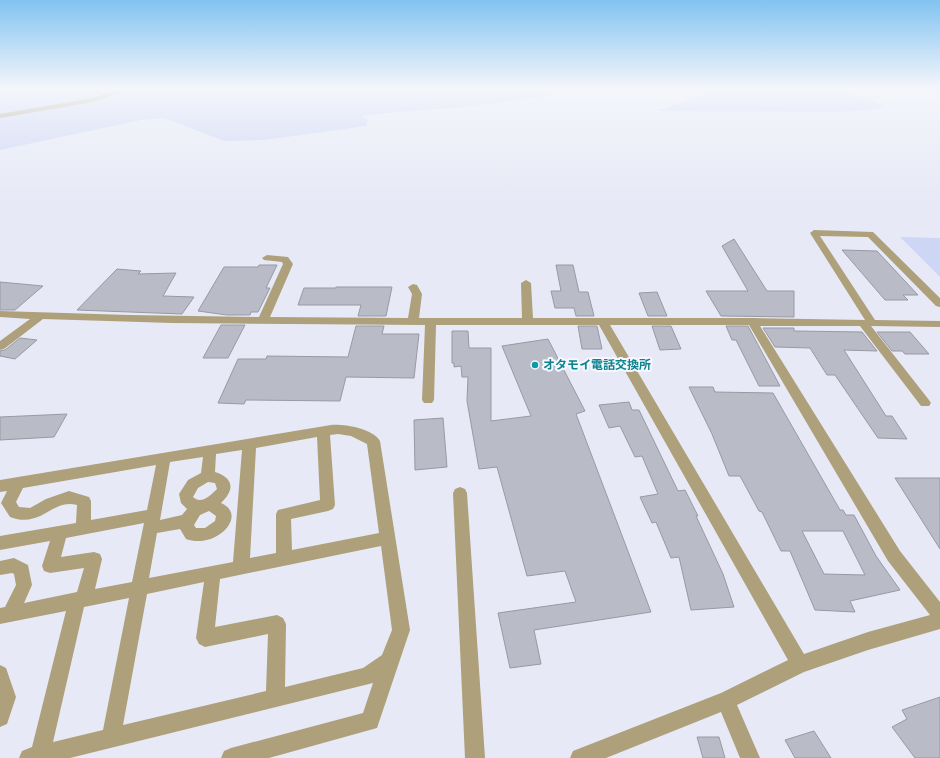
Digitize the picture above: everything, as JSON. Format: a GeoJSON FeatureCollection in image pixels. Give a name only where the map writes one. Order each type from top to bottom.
{"type":"FeatureCollection","features":[{"type":"Feature","properties":{"kind":"street"},"geometry":{"type":"LineString","coordinates":[[925,403],[867,323],[814,233],[870,234],[940,304]]}},
{"type":"Feature","properties":{"kind":"street"},"geometry":{"type":"LineString","coordinates":[[263,320],[288,264],[285,259],[267,258]]}},
{"type":"Feature","properties":{"kind":"street"},"geometry":{"type":"LineString","coordinates":[[526,283],[528,322]]}},
{"type":"Feature","properties":{"kind":"street"},"geometry":{"type":"LineString","coordinates":[[412,288],[417,294],[413,321]]}},
{"type":"Feature","properties":{"kind":"street"},"geometry":{"type":"LineString","coordinates":[[0,314],[118,319],[528,322],[752,321],[940,324]]}},
{"type":"Feature","properties":{"kind":"street"},"geometry":{"type":"LineString","coordinates":[[0,346],[41,316]]}},
{"type":"Feature","properties":{"kind":"street"},"geometry":{"type":"LineString","coordinates":[[428,400],[431,321]]}},
{"type":"Feature","properties":{"kind":"street"},"geometry":{"type":"LineString","coordinates":[[752,321],[894,556],[940,615]]}},
{"type":"Feature","properties":{"kind":"street"},"geometry":{"type":"LineString","coordinates":[[603,322],[800,664]]}},
{"type":"Feature","properties":{"kind":"street"},"geometry":{"type":"LineString","coordinates":[[0,486],[343,428],[359,433],[373,441],[401,630],[389,661],[370,721],[231,758]]}},
{"type":"Feature","properties":{"kind":"street"},"geometry":{"type":"LineString","coordinates":[[284,558],[283,514],[328,505],[323,431]]}},
{"type":"Feature","properties":{"kind":"street"},"geometry":{"type":"LineString","coordinates":[[241,567],[249,444]]}},
{"type":"Feature","properties":{"kind":"street"},"geometry":{"type":"LineString","coordinates":[[208,476],[210,450]]}},
{"type":"Feature","properties":{"kind":"street"},"geometry":{"type":"LineString","coordinates":[[111,738],[164,458]]}},
{"type":"Feature","properties":{"kind":"street"},"geometry":{"type":"LineString","coordinates":[[208,476],[191,485],[186,494],[186,499],[192,505],[204,506],[210,504],[220,507],[223,511],[223,520],[215,530],[209,534],[196,536],[187,531],[186,521],[193,512],[204,506],[217,500],[224,490],[222,481],[219,478],[208,476]]}},
{"type":"Feature","properties":{"kind":"street"},"geometry":{"type":"LineString","coordinates":[[18,483],[8,503],[15,513],[32,514],[69,497],[84,501],[85,515],[82,528]]}},
{"type":"Feature","properties":{"kind":"street"},"geometry":{"type":"LineString","coordinates":[[460,492],[475,758]]}},
{"type":"Feature","properties":{"kind":"street"},"geometry":{"type":"LineString","coordinates":[[0,543],[82,528],[153,522],[186,521]]}},
{"type":"Feature","properties":{"kind":"street"},"geometry":{"type":"LineString","coordinates":[[34,757],[80,599],[94,559],[50,566],[60,532]]}},
{"type":"Feature","properties":{"kind":"street"},"geometry":{"type":"LineString","coordinates":[[6,614],[387,538]]}},
{"type":"Feature","properties":{"kind":"street"},"geometry":{"type":"LineString","coordinates":[[0,568],[14,565],[22,570],[24,585],[6,614]]}},
{"type":"Feature","properties":{"kind":"street"},"geometry":{"type":"LineString","coordinates":[[213,572],[205,638],[277,624],[275,700]]}},
{"type":"Feature","properties":{"kind":"street"},"geometry":{"type":"LineString","coordinates":[[580,758],[726,701],[800,664],[868,641],[940,621]]}},
{"type":"Feature","properties":{"kind":"street"},"geometry":{"type":"LineString","coordinates":[[34,757],[275,700],[367,676],[389,661]]}},
{"type":"Feature","properties":{"kind":"street"},"geometry":{"type":"LineString","coordinates":[[0,674],[7,698],[0,717]]}},
{"type":"Feature","properties":{"kind":"street"},"geometry":{"type":"LineString","coordinates":[[726,701],[750,758]]}},
{"type":"Feature","properties":{"kind":"shaded area"},"geometry":{"type":"Polygon","coordinates":[[[0,124],[120,124],[0,150],[0,124]]]}},
{"type":"Feature","properties":{"kind":"shaded area"},"geometry":{"type":"Polygon","coordinates":[[[181,124],[367,124],[366,126],[264,140],[224,141],[181,124]]]}},
{"type":"Feature","properties":{"kind":"shaded area"},"geometry":{"type":"Polygon","coordinates":[[[900,237],[940,238],[940,277],[900,237]]]}},
{"type":"Feature","properties":{"kind":"building"},"geometry":{"type":"Polygon","coordinates":[[[734,239],[767,291],[794,291],[794,317],[721,316],[706,291],[748,291],[722,246],[734,239]]]}},
{"type":"Feature","properties":{"kind":"building"},"geometry":{"type":"Polygon","coordinates":[[[842,250],[877,251],[918,295],[903,295],[908,300],[885,300],[842,250]]]}},
{"type":"Feature","properties":{"kind":"building"},"geometry":{"type":"Polygon","coordinates":[[[259,265],[277,265],[266,288],[270,288],[258,312],[251,312],[250,315],[227,315],[198,311],[224,267],[258,267],[259,265]]]}},
{"type":"Feature","properties":{"kind":"building"},"geometry":{"type":"Polygon","coordinates":[[[556,265],[573,265],[579,292],[588,292],[594,316],[576,316],[574,308],[555,308],[551,291],[561,291],[556,265]]]}},
{"type":"Feature","properties":{"kind":"building"},"geometry":{"type":"Polygon","coordinates":[[[117,269],[141,271],[138,274],[176,273],[163,296],[194,297],[182,314],[77,310],[117,269]]]}},
{"type":"Feature","properties":{"kind":"building"},"geometry":{"type":"Polygon","coordinates":[[[0,282],[43,286],[15,310],[0,310],[0,282]]]}},
{"type":"Feature","properties":{"kind":"building"},"geometry":{"type":"Polygon","coordinates":[[[392,287],[386,316],[358,316],[361,305],[298,305],[304,288],[392,287]]]}},
{"type":"Feature","properties":{"kind":"building"},"geometry":{"type":"Polygon","coordinates":[[[657,292],[667,316],[648,316],[639,293],[657,292]]]}},
{"type":"Feature","properties":{"kind":"building"},"geometry":{"type":"Polygon","coordinates":[[[221,325],[245,325],[228,358],[203,358],[221,325]]]}},
{"type":"Feature","properties":{"kind":"building"},"geometry":{"type":"Polygon","coordinates":[[[356,326],[384,326],[382,334],[419,334],[414,378],[346,377],[340,401],[246,400],[244,404],[218,403],[238,359],[266,359],[267,356],[348,357],[356,326]]]}},
{"type":"Feature","properties":{"kind":"building"},"geometry":{"type":"Polygon","coordinates":[[[578,326],[597,326],[602,349],[582,349],[578,326]]]}},
{"type":"Feature","properties":{"kind":"building"},"geometry":{"type":"Polygon","coordinates":[[[652,326],[671,326],[681,349],[660,350],[652,326]]]}},
{"type":"Feature","properties":{"kind":"building"},"geometry":{"type":"Polygon","coordinates":[[[726,326],[748,326],[780,386],[759,386],[736,340],[732,340],[726,326]]]}},
{"type":"Feature","properties":{"kind":"building"},"geometry":{"type":"Polygon","coordinates":[[[763,328],[794,328],[794,331],[862,332],[877,351],[844,350],[886,416],[892,416],[907,439],[878,438],[835,375],[827,375],[810,348],[775,347],[763,328]]]}},
{"type":"Feature","properties":{"kind":"building"},"geometry":{"type":"Polygon","coordinates":[[[452,331],[468,331],[469,348],[491,348],[491,421],[531,416],[502,346],[548,339],[585,411],[576,414],[651,612],[534,630],[541,664],[510,668],[498,613],[576,602],[565,571],[527,576],[497,467],[479,469],[467,401],[468,377],[462,377],[461,366],[454,367],[454,363],[452,363],[452,331]]]}},
{"type":"Feature","properties":{"kind":"building"},"geometry":{"type":"Polygon","coordinates":[[[877,332],[910,332],[929,354],[905,354],[902,351],[892,351],[877,332]]]}},
{"type":"Feature","properties":{"kind":"building"},"geometry":{"type":"Polygon","coordinates":[[[20,338],[37,340],[15,359],[0,356],[0,351],[5,350],[20,338]]]}},
{"type":"Feature","properties":{"kind":"building"},"geometry":{"type":"Polygon","coordinates":[[[689,387],[713,387],[715,392],[773,393],[840,510],[843,510],[846,515],[854,515],[876,556],[900,590],[850,601],[855,612],[815,610],[790,551],[781,551],[762,512],[759,511],[740,476],[729,476],[712,434],[689,387]],[[802,531],[824,574],[865,575],[843,531],[802,531]]]}},
{"type":"Feature","properties":{"kind":"building"},"geometry":{"type":"Polygon","coordinates":[[[629,402],[632,410],[639,410],[678,491],[685,490],[723,574],[734,607],[691,610],[679,557],[671,558],[656,522],[652,523],[640,497],[658,494],[642,456],[635,457],[620,426],[609,428],[599,405],[629,402]]]}},
{"type":"Feature","properties":{"kind":"building"},"geometry":{"type":"Polygon","coordinates":[[[67,414],[54,437],[0,440],[0,417],[67,414]]]}},
{"type":"Feature","properties":{"kind":"building"},"geometry":{"type":"Polygon","coordinates":[[[443,418],[447,467],[415,470],[414,420],[443,418]]]}},
{"type":"Feature","properties":{"kind":"building"},"geometry":{"type":"Polygon","coordinates":[[[895,478],[940,478],[940,549],[895,478]]]}},
{"type":"Feature","properties":{"kind":"building"},"geometry":{"type":"Polygon","coordinates":[[[940,697],[940,758],[915,758],[892,727],[907,719],[902,710],[940,697]]]}},
{"type":"Feature","properties":{"kind":"building"},"geometry":{"type":"Polygon","coordinates":[[[814,731],[831,758],[795,758],[785,740],[814,731]]]}},
{"type":"Feature","properties":{"kind":"building"},"geometry":{"type":"Polygon","coordinates":[[[697,737],[719,737],[725,758],[703,758],[697,737]]]}},
{"type":"Feature","properties":{"kind":"place","name":"オタモイ電話交換所"},"geometry":{"type":"Point","coordinates":[535,365]}}]}
